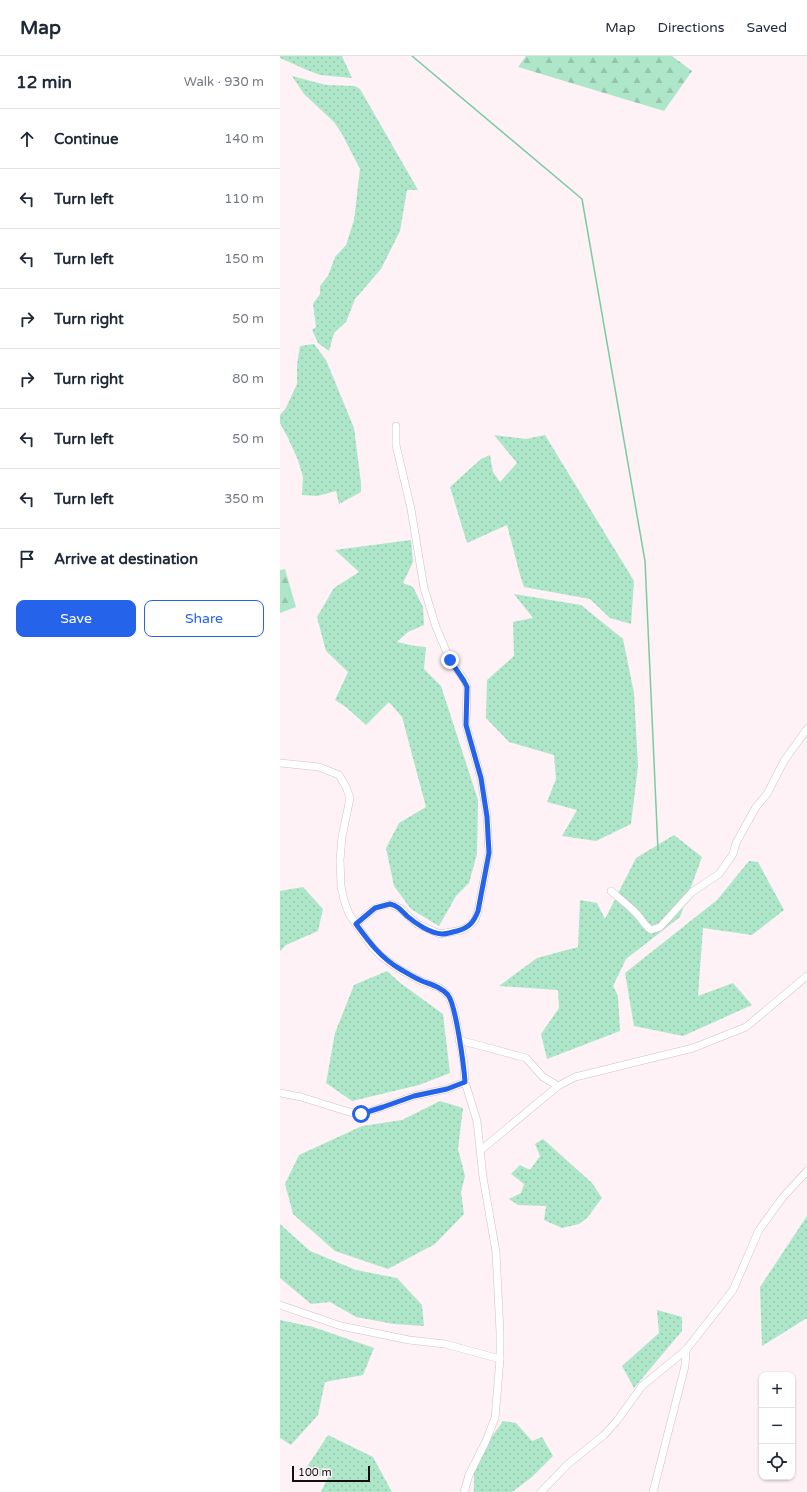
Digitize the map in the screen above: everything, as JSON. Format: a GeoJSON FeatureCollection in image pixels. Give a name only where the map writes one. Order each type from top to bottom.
{"type":"FeatureCollection","features":[{"type":"Feature","properties":{"kind":"street"},"geometry":{"type":"LineString","coordinates":[[356,924],[375,908],[390,904],[401,909],[407,916],[418,924],[440,934],[462,930],[475,920],[489,853],[487,817],[481,778],[466,725],[467,687],[450,660],[436,627],[424,588],[411,509],[396,445],[396,426]]}},
{"type":"Feature","properties":{"kind":"street"},"geometry":{"type":"LineString","coordinates":[[611,891],[628,905],[651,930],[660,927],[692,892],[719,874],[733,854],[736,843],[756,807],[767,794],[784,761],[807,729]]}},
{"type":"Feature","properties":{"kind":"street"},"geometry":{"type":"LineString","coordinates":[[280,763],[319,767],[339,775],[350,798],[342,837],[340,860],[341,886],[349,914],[382,957],[399,969],[422,981],[440,988],[449,996],[454,1009],[464,1064],[465,1082],[477,1121],[483,1177],[496,1252],[500,1332],[500,1359],[494,1418],[486,1441],[469,1475],[464,1492]]}},
{"type":"Feature","properties":{"kind":"street"},"geometry":{"type":"LineString","coordinates":[[481,1150],[558,1086],[575,1077],[693,1048],[746,1027],[807,976]]}},
{"type":"Feature","properties":{"kind":"street"},"geometry":{"type":"LineString","coordinates":[[459,1040],[526,1058],[543,1077],[558,1086]]}},
{"type":"Feature","properties":{"kind":"street"},"geometry":{"type":"LineString","coordinates":[[280,1094],[301,1097],[349,1112],[361,1114],[414,1096],[447,1089],[465,1082]]}},
{"type":"Feature","properties":{"kind":"street"},"geometry":{"type":"LineString","coordinates":[[541,1492],[568,1464],[604,1435],[616,1422],[642,1386],[686,1350],[733,1290],[751,1247],[763,1225],[783,1197],[807,1171]]}},
{"type":"Feature","properties":{"kind":"street"},"geometry":{"type":"LineString","coordinates":[[280,1305],[341,1326],[410,1340],[445,1344],[500,1359]]}},
{"type":"Feature","properties":{"kind":"street"},"geometry":{"type":"LineString","coordinates":[[653,1492],[685,1366],[686,1350]]}},
{"type":"Feature","properties":{"kind":"green space"},"geometry":{"type":"Polygon","coordinates":[[[280,56],[342,56],[352,78],[320,75],[280,58],[280,56]]]}},
{"type":"Feature","properties":{"kind":"green space"},"geometry":{"type":"Polygon","coordinates":[[[526,56],[672,56],[692,71],[664,111],[518,67],[526,56]]]}},
{"type":"Feature","properties":{"kind":"green space"},"geometry":{"type":"Polygon","coordinates":[[[292,76],[326,85],[355,86],[360,89],[418,190],[407,190],[400,231],[381,269],[355,299],[346,322],[334,333],[329,351],[318,343],[312,330],[316,327],[313,304],[320,294],[320,286],[328,276],[335,257],[346,245],[354,220],[360,169],[334,122],[304,94],[292,76]]]}},
{"type":"Feature","properties":{"kind":"green space"},"geometry":{"type":"Polygon","coordinates":[[[314,344],[326,360],[354,428],[361,492],[339,504],[336,491],[317,496],[302,495],[303,477],[298,460],[280,423],[280,415],[286,408],[297,384],[297,365],[300,346],[314,344]]]}},
{"type":"Feature","properties":{"kind":"green space"},"geometry":{"type":"Polygon","coordinates":[[[494,435],[526,439],[545,435],[634,581],[631,624],[610,618],[590,599],[524,587],[507,525],[467,543],[450,487],[481,459],[490,455],[493,472],[500,482],[517,463],[494,435]]]}},
{"type":"Feature","properties":{"kind":"green space"},"geometry":{"type":"Polygon","coordinates":[[[411,540],[413,562],[403,583],[413,587],[423,607],[424,625],[408,632],[397,642],[426,647],[424,669],[441,686],[478,800],[477,854],[469,883],[456,896],[439,926],[411,909],[394,886],[386,848],[399,823],[426,807],[402,717],[389,702],[366,725],[346,707],[335,700],[348,672],[326,651],[317,617],[334,588],[359,572],[335,550],[411,540]]]}},
{"type":"Feature","properties":{"kind":"green space"},"geometry":{"type":"Polygon","coordinates":[[[285,569],[296,607],[280,613],[280,570],[285,569]]]}},
{"type":"Feature","properties":{"kind":"green space"},"geometry":{"type":"Polygon","coordinates":[[[514,594],[581,605],[623,639],[634,693],[638,766],[631,824],[596,841],[562,836],[577,810],[547,802],[556,779],[554,755],[509,742],[486,718],[487,680],[514,656],[513,622],[533,618],[514,594]]]}},
{"type":"Feature","properties":{"kind":"green space"},"geometry":{"type":"Polygon","coordinates":[[[674,835],[702,857],[680,917],[626,959],[613,986],[618,996],[620,1031],[547,1059],[541,1034],[559,1008],[558,990],[499,986],[537,958],[578,947],[580,900],[597,903],[605,919],[636,858],[674,835]]]}},
{"type":"Feature","properties":{"kind":"green space"},"geometry":{"type":"Polygon","coordinates":[[[749,861],[758,862],[784,910],[752,935],[703,928],[698,996],[733,983],[752,1005],[683,1036],[634,1026],[625,973],[717,900],[749,861]]]}},
{"type":"Feature","properties":{"kind":"green space"},"geometry":{"type":"Polygon","coordinates":[[[303,887],[323,909],[318,931],[286,945],[280,951],[280,891],[303,887]]]}},
{"type":"Feature","properties":{"kind":"green space"},"geometry":{"type":"Polygon","coordinates":[[[387,971],[399,982],[443,1014],[450,1073],[419,1085],[352,1101],[326,1083],[335,1033],[354,985],[387,971]]]}},
{"type":"Feature","properties":{"kind":"green space"},"geometry":{"type":"Polygon","coordinates":[[[440,1101],[463,1108],[458,1149],[465,1176],[461,1192],[464,1214],[435,1244],[388,1269],[335,1251],[293,1214],[285,1184],[299,1155],[362,1126],[402,1120],[440,1101]]]}},
{"type":"Feature","properties":{"kind":"green space"},"geometry":{"type":"Polygon","coordinates":[[[543,1139],[592,1183],[602,1198],[587,1218],[579,1224],[562,1228],[544,1220],[546,1206],[518,1205],[509,1199],[521,1193],[524,1184],[511,1174],[520,1165],[530,1170],[540,1156],[535,1144],[543,1139]]]}},
{"type":"Feature","properties":{"kind":"green space"},"geometry":{"type":"Polygon","coordinates":[[[807,1216],[807,1318],[762,1346],[760,1287],[807,1216]]]}},
{"type":"Feature","properties":{"kind":"green space"},"geometry":{"type":"Polygon","coordinates":[[[280,1224],[310,1251],[356,1270],[397,1278],[422,1305],[424,1326],[394,1324],[356,1317],[330,1302],[311,1304],[280,1278],[280,1224]]]}},
{"type":"Feature","properties":{"kind":"green space"},"geometry":{"type":"Polygon","coordinates":[[[657,1310],[682,1317],[682,1331],[634,1388],[622,1366],[659,1333],[657,1310]]]}},
{"type":"Feature","properties":{"kind":"green space"},"geometry":{"type":"Polygon","coordinates":[[[280,1320],[313,1327],[374,1348],[363,1375],[325,1382],[318,1415],[291,1445],[280,1438],[280,1320]]]}},
{"type":"Feature","properties":{"kind":"green space"},"geometry":{"type":"Polygon","coordinates":[[[503,1421],[516,1423],[532,1441],[542,1437],[553,1456],[532,1477],[512,1492],[474,1492],[474,1470],[486,1445],[503,1421]]]}},
{"type":"Feature","properties":{"kind":"green space"},"geometry":{"type":"Polygon","coordinates":[[[328,1435],[373,1457],[392,1492],[321,1492],[328,1477],[303,1473],[328,1435]]]}},
{"type":"Feature","properties":{"kind":"waterway"},"geometry":{"type":"LineString","coordinates":[[412,56],[582,199],[645,561],[658,850]]}},
{"type":"Feature","properties":{"kind":"route"},"geometry":{"type":"LineString","coordinates":[[361,1114],[414,1096],[447,1089],[465,1082],[464,1064],[454,1009],[449,996],[440,988],[422,981],[399,969],[382,957],[372,947],[356,924],[375,908],[390,904],[401,909],[407,916],[424,928],[440,934],[462,930],[475,920],[489,853],[487,817],[481,778],[466,725],[467,687],[450,660]]}}]}
